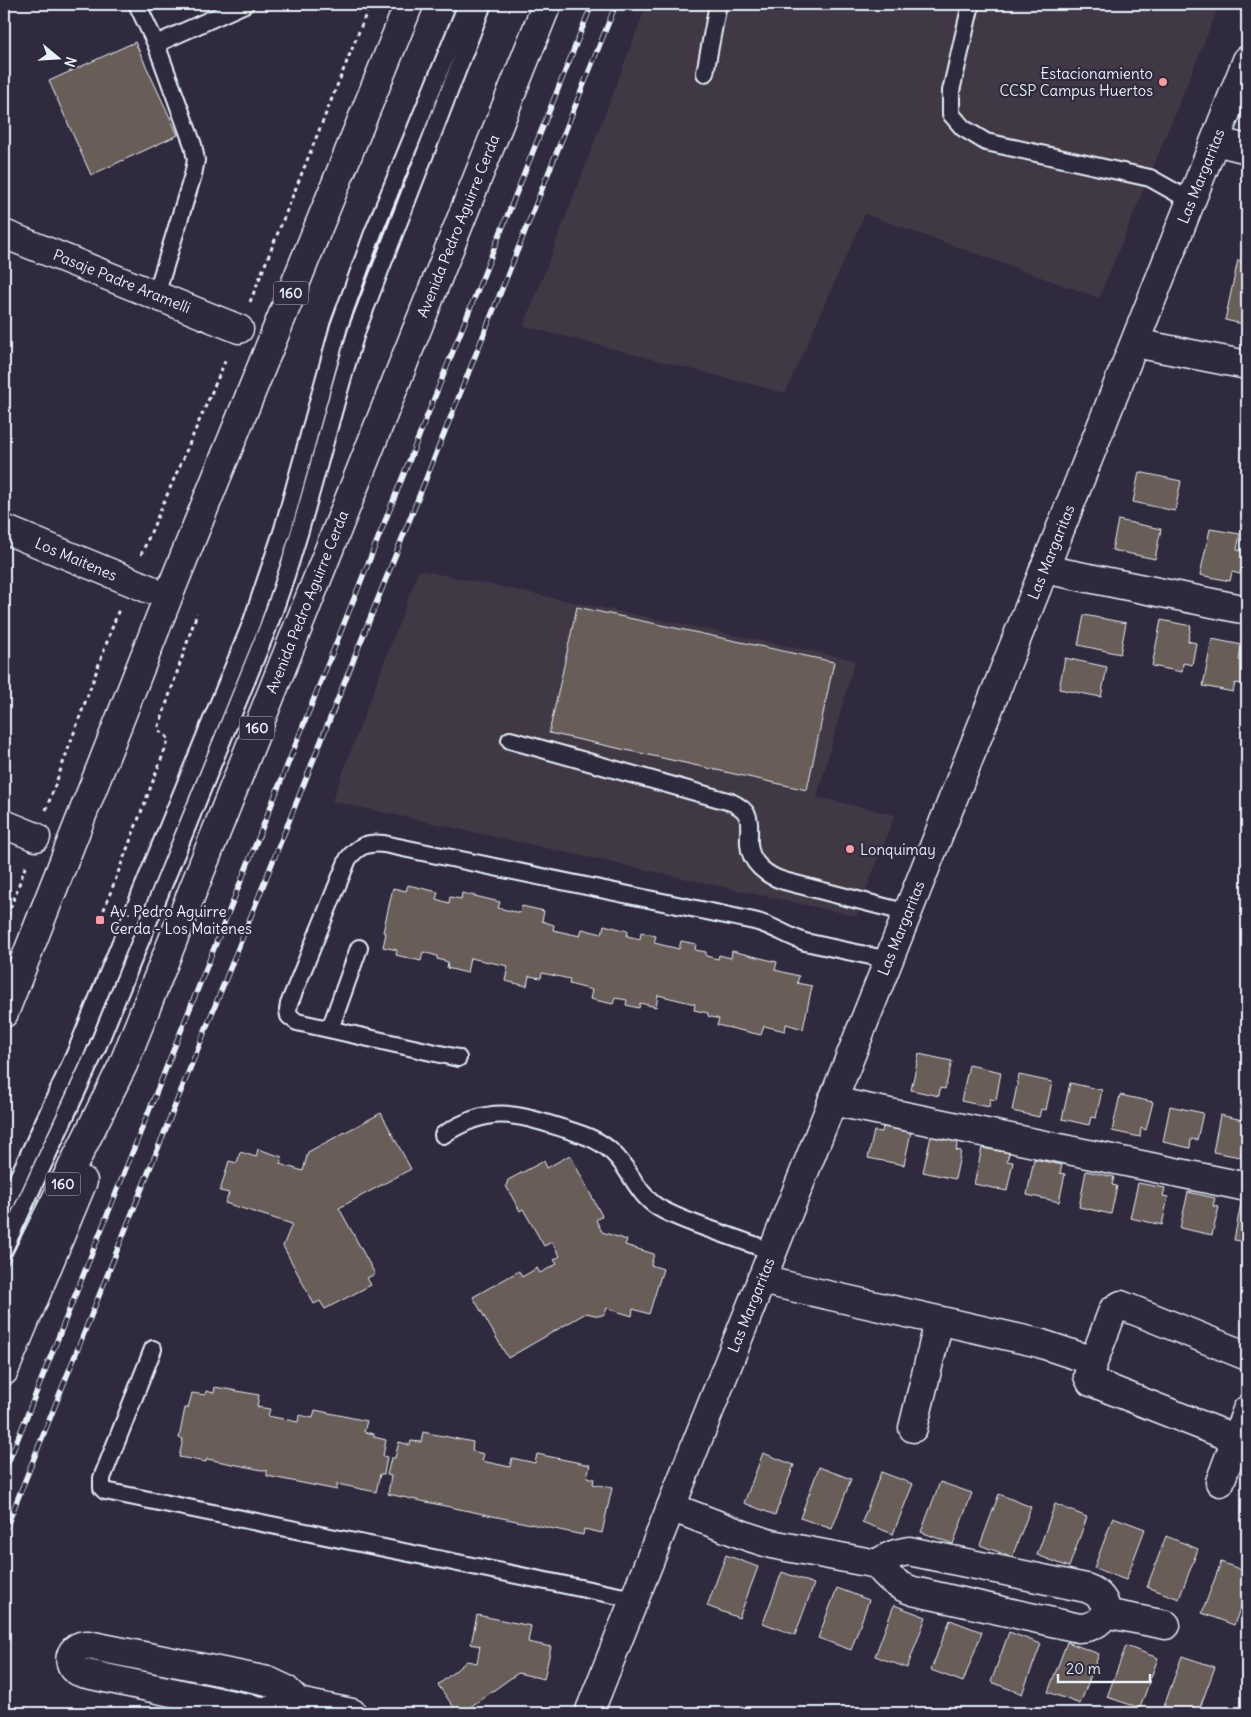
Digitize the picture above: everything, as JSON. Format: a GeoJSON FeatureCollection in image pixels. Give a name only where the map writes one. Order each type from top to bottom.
{"type":"FeatureCollection","features":[{"type":"Feature","properties":{"kind":"main road","name":"160"},"geometry":{"type":"LineString","coordinates":[[4,1013],[409,4]]}},
{"type":"Feature","properties":{"kind":"main road","name":"Avenida Pedro Aguirre Cerda"},"geometry":{"type":"LineString","coordinates":[[4,1304],[123,1065],[547,4]]}},
{"type":"Feature","properties":{"kind":"main road","name":"Las Margaritas"},"geometry":{"type":"LineString","coordinates":[[589,1713],[1247,60]]}},
{"type":"Feature","properties":{"kind":"main road"},"geometry":{"type":"LineString","coordinates":[[1215,141],[1247,149]]}},
{"type":"Feature","properties":{"kind":"main road","name":"Pasaje Padre Aramelli"},"geometry":{"type":"LineString","coordinates":[[4,234],[240,329]]}},
{"type":"Feature","properties":{"kind":"main road"},"geometry":{"type":"LineString","coordinates":[[1135,343],[1247,365]]}},
{"type":"Feature","properties":{"kind":"main road","name":"Los Maitenes"},"geometry":{"type":"LineString","coordinates":[[4,529],[139,585]]}},
{"type":"Feature","properties":{"kind":"main road"},"geometry":{"type":"LineString","coordinates":[[1044,569],[1247,610]]}},
{"type":"Feature","properties":{"kind":"main road"},"geometry":{"type":"LineString","coordinates":[[4,824],[36,837]]}},
{"type":"Feature","properties":{"kind":"main road"},"geometry":{"type":"LineString","coordinates":[[4,1371],[78,1195],[123,1065]]}},
{"type":"Feature","properties":{"kind":"main road"},"geometry":{"type":"LineString","coordinates":[[832,1101],[1247,1187]]}},
{"type":"Feature","properties":{"kind":"main road"},"geometry":{"type":"LineString","coordinates":[[761,1280],[1039,1343],[1093,1361]]}},
{"type":"Feature","properties":{"kind":"main road"},"geometry":{"type":"LineString","coordinates":[[1236,1439],[1091,1382],[1088,1376],[1113,1310],[1121,1305],[1247,1356]]}},
{"type":"Feature","properties":{"kind":"main road"},"geometry":{"type":"LineString","coordinates":[[913,1428],[939,1321]]}},
{"type":"Feature","properties":{"kind":"main road"},"geometry":{"type":"LineString","coordinates":[[1220,1482],[1247,1410]]}},
{"type":"Feature","properties":{"kind":"main road"},"geometry":{"type":"LineString","coordinates":[[671,1507],[771,1544],[877,1564],[893,1582],[913,1592],[1079,1628],[1088,1628],[1096,1624],[1102,1620],[1105,1613],[1105,1605],[1102,1598],[1095,1591],[1077,1586],[909,1551],[886,1557],[877,1564]]}},
{"type":"Feature","properties":{"kind":"main road"},"geometry":{"type":"LineString","coordinates":[[1105,1613],[1166,1625]]}},
{"type":"Feature","properties":{"kind":"main road"},"geometry":{"type":"LineString","coordinates":[[298,1702],[282,1710],[261,1711],[82,1673],[72,1667],[70,1656],[75,1648],[81,1645],[268,1681],[285,1688],[298,1702],[352,1713]]}},
{"type":"Feature","properties":{"kind":"lane"},"geometry":{"type":"LineString","coordinates":[[137,4],[156,44],[193,146],[196,160],[156,295]]}},
{"type":"Feature","properties":{"kind":"lane"},"geometry":{"type":"LineString","coordinates":[[156,44],[245,4]]}},
{"type":"Feature","properties":{"kind":"lane"},"geometry":{"type":"LineString","coordinates":[[4,1208],[63,1081],[251,624],[284,529],[339,326],[373,233],[466,4]]}},
{"type":"Feature","properties":{"kind":"lane"},"geometry":{"type":"LineString","coordinates":[[4,1248],[97,1048],[267,630],[285,583],[300,534],[357,330],[483,4]]}},
{"type":"Feature","properties":{"kind":"lane"},"geometry":{"type":"LineString","coordinates":[[705,73],[718,4]]}},
{"type":"Feature","properties":{"kind":"lane"},"geometry":{"type":"LineString","coordinates":[[970,4],[951,91],[951,114],[963,128],[986,142],[1150,178],[1191,201]]}},
{"type":"Feature","properties":{"kind":"lane"},"geometry":{"type":"LineString","coordinates":[[510,740],[741,806],[748,815],[750,829],[749,847],[754,858],[768,874],[784,881],[908,913]]}},
{"type":"Feature","properties":{"kind":"lane"},"geometry":{"type":"LineString","coordinates":[[458,1058],[293,1020],[289,1016],[289,1004],[348,859],[354,851],[363,845],[373,843],[768,924],[804,942],[889,960]]}},
{"type":"Feature","properties":{"kind":"lane"},"geometry":{"type":"LineString","coordinates":[[330,1029],[359,948]]}},
{"type":"Feature","properties":{"kind":"lane"},"geometry":{"type":"LineString","coordinates":[[443,1135],[459,1124],[477,1117],[508,1114],[522,1116],[586,1136],[600,1142],[613,1152],[622,1162],[644,1197],[655,1205],[680,1218],[773,1252]]}},
{"type":"Feature","properties":{"kind":"lane"},"geometry":{"type":"LineString","coordinates":[[154,1349],[102,1478],[102,1488],[105,1491],[634,1599]]}},
{"type":"Feature","properties":{"kind":"path"},"geometry":{"type":"LineString","coordinates":[[4,926],[36,837],[139,585],[173,482],[240,329],[370,4]]}},
{"type":"Feature","properties":{"kind":"path"},"geometry":{"type":"LineString","coordinates":[[173,482],[210,496]]}},
{"type":"Feature","properties":{"kind":"path"},"geometry":{"type":"LineString","coordinates":[[126,930],[100,920],[169,740],[158,729],[198,607]]}},
{"type":"Feature","properties":{"kind":"shaded area"},"geometry":{"type":"Polygon","coordinates":[[[647,4],[1220,4],[1099,298],[865,214],[785,393],[524,326],[647,4]]]}},
{"type":"Feature","properties":{"kind":"shaded area"},"geometry":{"type":"Polygon","coordinates":[[[419,570],[855,660],[817,797],[895,815],[856,916],[332,801],[419,570]]]}},
{"type":"Feature","properties":{"kind":"building"},"geometry":{"type":"Polygon","coordinates":[[[135,42],[178,135],[91,175],[49,81],[135,42]]]}},
{"type":"Feature","properties":{"kind":"building"},"geometry":{"type":"Polygon","coordinates":[[[1238,260],[1247,262],[1247,325],[1225,320],[1238,260]]]}},
{"type":"Feature","properties":{"kind":"building"},"geometry":{"type":"Polygon","coordinates":[[[1139,472],[1181,481],[1175,511],[1133,502],[1139,472]]]}},
{"type":"Feature","properties":{"kind":"building"},"geometry":{"type":"Polygon","coordinates":[[[1118,520],[1161,529],[1155,559],[1112,550],[1118,520]]]}},
{"type":"Feature","properties":{"kind":"building"},"geometry":{"type":"Polygon","coordinates":[[[1210,529],[1240,534],[1237,550],[1245,551],[1240,574],[1232,572],[1230,581],[1200,575],[1210,529]]]}},
{"type":"Feature","properties":{"kind":"building"},"geometry":{"type":"Polygon","coordinates":[[[577,607],[834,662],[807,790],[549,733],[577,607]]]}},
{"type":"Feature","properties":{"kind":"building"},"geometry":{"type":"Polygon","coordinates":[[[1084,615],[1126,623],[1120,654],[1078,645],[1084,615]]]}},
{"type":"Feature","properties":{"kind":"building"},"geometry":{"type":"Polygon","coordinates":[[[1161,620],[1191,626],[1188,641],[1196,643],[1192,665],[1183,663],[1182,672],[1152,666],[1161,620]]]}},
{"type":"Feature","properties":{"kind":"building"},"geometry":{"type":"Polygon","coordinates":[[[1212,639],[1242,645],[1239,660],[1247,662],[1243,684],[1235,683],[1233,692],[1203,686],[1212,639]]]}},
{"type":"Feature","properties":{"kind":"building"},"geometry":{"type":"Polygon","coordinates":[[[1065,658],[1107,667],[1101,697],[1059,689],[1065,658]]]}},
{"type":"Feature","properties":{"kind":"building"},"geometry":{"type":"Polygon","coordinates":[[[408,885],[438,892],[436,899],[449,903],[450,897],[461,899],[462,893],[500,902],[498,908],[520,913],[522,906],[544,911],[542,921],[554,925],[553,930],[580,936],[582,929],[602,934],[604,925],[628,931],[627,936],[640,939],[641,932],[656,936],[654,943],[679,949],[681,941],[696,944],[695,950],[706,952],[706,956],[718,959],[719,955],[731,958],[732,951],[777,962],[775,970],[799,976],[797,983],[812,986],[803,1029],[786,1024],[785,1031],[764,1026],[761,1035],[717,1025],[719,1019],[708,1016],[708,1013],[694,1010],[695,1004],[658,995],[656,1007],[640,1003],[639,1008],[626,1005],[627,1000],[615,998],[613,1004],[590,999],[592,990],[569,984],[570,979],[542,973],[541,978],[529,976],[527,986],[505,981],[508,966],[470,958],[467,973],[447,968],[448,962],[423,952],[421,961],[396,955],[397,950],[383,947],[386,933],[383,932],[393,888],[406,891],[408,885]]]}},
{"type":"Feature","properties":{"kind":"building"},"geometry":{"type":"Polygon","coordinates":[[[919,1054],[952,1061],[945,1089],[940,1088],[939,1096],[911,1090],[919,1054]]]}},
{"type":"Feature","properties":{"kind":"building"},"geometry":{"type":"Polygon","coordinates":[[[969,1065],[1001,1072],[996,1100],[990,1099],[989,1107],[961,1101],[969,1065]]]}},
{"type":"Feature","properties":{"kind":"building"},"geometry":{"type":"Polygon","coordinates":[[[1019,1075],[1052,1082],[1046,1110],[1041,1109],[1039,1117],[1012,1111],[1019,1075]]]}},
{"type":"Feature","properties":{"kind":"building"},"geometry":{"type":"Polygon","coordinates":[[[1070,1083],[1102,1090],[1096,1118],[1091,1117],[1089,1125],[1062,1119],[1070,1083]]]}},
{"type":"Feature","properties":{"kind":"building"},"geometry":{"type":"Polygon","coordinates":[[[1120,1095],[1153,1102],[1146,1130],[1141,1128],[1140,1137],[1112,1131],[1120,1095]]]}},
{"type":"Feature","properties":{"kind":"building"},"geometry":{"type":"Polygon","coordinates":[[[1170,1106],[1203,1113],[1197,1140],[1191,1139],[1190,1148],[1163,1142],[1170,1106]]]}},
{"type":"Feature","properties":{"kind":"building"},"geometry":{"type":"Polygon","coordinates":[[[381,1113],[411,1169],[339,1208],[375,1274],[367,1278],[371,1285],[325,1309],[320,1301],[314,1304],[283,1246],[292,1224],[225,1203],[229,1193],[220,1191],[229,1161],[237,1163],[240,1152],[256,1157],[258,1149],[282,1157],[280,1164],[303,1171],[308,1152],[381,1113]]]}},
{"type":"Feature","properties":{"kind":"building"},"geometry":{"type":"Polygon","coordinates":[[[1220,1115],[1247,1121],[1247,1151],[1242,1149],[1240,1157],[1213,1152],[1220,1115]]]}},
{"type":"Feature","properties":{"kind":"building"},"geometry":{"type":"Polygon","coordinates":[[[883,1127],[911,1132],[904,1165],[868,1158],[874,1131],[882,1132],[883,1127]]]}},
{"type":"Feature","properties":{"kind":"building"},"geometry":{"type":"Polygon","coordinates":[[[931,1136],[958,1142],[956,1150],[961,1151],[955,1179],[923,1172],[931,1136]]]}},
{"type":"Feature","properties":{"kind":"building"},"geometry":{"type":"Polygon","coordinates":[[[982,1148],[1009,1153],[1007,1161],[1013,1162],[1007,1191],[974,1184],[982,1148]]]}},
{"type":"Feature","properties":{"kind":"building"},"geometry":{"type":"Polygon","coordinates":[[[570,1155],[602,1216],[596,1220],[602,1232],[627,1240],[625,1245],[654,1254],[651,1265],[663,1269],[649,1314],[633,1309],[632,1316],[607,1308],[605,1314],[599,1316],[586,1313],[508,1358],[473,1297],[519,1271],[522,1277],[537,1268],[540,1273],[557,1264],[554,1260],[560,1256],[552,1242],[544,1246],[523,1209],[520,1211],[506,1186],[508,1180],[544,1161],[547,1168],[570,1155]]]}},
{"type":"Feature","properties":{"kind":"building"},"geometry":{"type":"Polygon","coordinates":[[[1034,1159],[1062,1165],[1060,1173],[1065,1174],[1059,1202],[1027,1195],[1034,1159]]]}},
{"type":"Feature","properties":{"kind":"building"},"geometry":{"type":"Polygon","coordinates":[[[1086,1171],[1114,1177],[1112,1185],[1117,1186],[1111,1214],[1079,1207],[1086,1171]]]}},
{"type":"Feature","properties":{"kind":"building"},"geometry":{"type":"Polygon","coordinates":[[[1138,1183],[1165,1188],[1163,1196],[1168,1197],[1162,1225],[1130,1218],[1138,1183]]]}},
{"type":"Feature","properties":{"kind":"building"},"geometry":{"type":"Polygon","coordinates":[[[1188,1192],[1215,1198],[1213,1206],[1219,1207],[1212,1235],[1180,1228],[1188,1192]]]}},
{"type":"Feature","properties":{"kind":"building"},"geometry":{"type":"Polygon","coordinates":[[[1241,1203],[1247,1204],[1247,1242],[1234,1240],[1241,1203]]]}},
{"type":"Feature","properties":{"kind":"building"},"geometry":{"type":"Polygon","coordinates":[[[215,1387],[259,1395],[257,1407],[270,1409],[268,1416],[298,1422],[299,1415],[313,1418],[315,1410],[367,1421],[364,1432],[374,1434],[374,1437],[386,1440],[383,1456],[387,1457],[384,1474],[380,1474],[376,1492],[337,1484],[337,1490],[267,1476],[267,1471],[207,1459],[206,1462],[179,1457],[183,1439],[179,1438],[185,1408],[188,1408],[192,1393],[205,1395],[206,1391],[214,1393],[215,1387]]]}},
{"type":"Feature","properties":{"kind":"building"},"geometry":{"type":"Polygon","coordinates":[[[423,1432],[473,1442],[472,1451],[484,1454],[482,1461],[510,1467],[512,1458],[535,1463],[537,1454],[590,1465],[587,1477],[594,1479],[593,1484],[612,1488],[602,1533],[584,1529],[583,1535],[388,1494],[391,1476],[387,1475],[391,1458],[395,1458],[399,1442],[410,1445],[411,1441],[421,1442],[423,1432]]]}},
{"type":"Feature","properties":{"kind":"building"},"geometry":{"type":"Polygon","coordinates":[[[763,1453],[794,1465],[775,1515],[744,1503],[763,1453]]]}},
{"type":"Feature","properties":{"kind":"building"},"geometry":{"type":"Polygon","coordinates":[[[819,1467],[851,1479],[832,1529],[800,1518],[819,1467]]]}},
{"type":"Feature","properties":{"kind":"building"},"geometry":{"type":"Polygon","coordinates":[[[881,1472],[913,1484],[893,1534],[862,1522],[881,1472]]]}},
{"type":"Feature","properties":{"kind":"building"},"geometry":{"type":"Polygon","coordinates":[[[940,1482],[972,1493],[953,1544],[921,1532],[940,1482]]]}},
{"type":"Feature","properties":{"kind":"building"},"geometry":{"type":"Polygon","coordinates":[[[999,1494],[1031,1507],[1012,1557],[980,1545],[999,1494]]]}},
{"type":"Feature","properties":{"kind":"building"},"geometry":{"type":"Polygon","coordinates":[[[1055,1504],[1087,1517],[1069,1567],[1037,1555],[1055,1504]]]}},
{"type":"Feature","properties":{"kind":"building"},"geometry":{"type":"Polygon","coordinates":[[[1113,1517],[1145,1529],[1126,1580],[1094,1568],[1113,1517]]]}},
{"type":"Feature","properties":{"kind":"building"},"geometry":{"type":"Polygon","coordinates":[[[1166,1536],[1198,1549],[1179,1599],[1147,1587],[1166,1536]]]}},
{"type":"Feature","properties":{"kind":"building"},"geometry":{"type":"Polygon","coordinates":[[[726,1555],[758,1567],[739,1618],[707,1606],[726,1555]]]}},
{"type":"Feature","properties":{"kind":"building"},"geometry":{"type":"Polygon","coordinates":[[[1221,1562],[1247,1572],[1247,1590],[1234,1625],[1202,1613],[1221,1562]]]}},
{"type":"Feature","properties":{"kind":"building"},"geometry":{"type":"Polygon","coordinates":[[[782,1572],[814,1584],[795,1635],[763,1623],[782,1572]]]}},
{"type":"Feature","properties":{"kind":"building"},"geometry":{"type":"Polygon","coordinates":[[[837,1588],[869,1600],[851,1650],[818,1638],[837,1588]]]}},
{"type":"Feature","properties":{"kind":"building"},"geometry":{"type":"Polygon","coordinates":[[[894,1605],[926,1617],[907,1668],[875,1656],[894,1605]]]}},
{"type":"Feature","properties":{"kind":"building"},"geometry":{"type":"Polygon","coordinates":[[[477,1615],[531,1626],[528,1642],[551,1647],[544,1679],[518,1673],[462,1713],[458,1713],[438,1685],[467,1661],[477,1663],[480,1646],[471,1644],[477,1615]]]}},
{"type":"Feature","properties":{"kind":"building"},"geometry":{"type":"Polygon","coordinates":[[[950,1620],[982,1632],[963,1682],[931,1670],[950,1620]]]}},
{"type":"Feature","properties":{"kind":"building"},"geometry":{"type":"Polygon","coordinates":[[[1009,1632],[1041,1644],[1022,1694],[991,1682],[1009,1632]]]}},
{"type":"Feature","properties":{"kind":"building"},"geometry":{"type":"Polygon","coordinates":[[[1067,1642],[1099,1654],[1080,1704],[1048,1692],[1067,1642]]]}},
{"type":"Feature","properties":{"kind":"building"},"geometry":{"type":"Polygon","coordinates":[[[1126,1646],[1158,1658],[1140,1708],[1107,1697],[1126,1646]]]}},
{"type":"Feature","properties":{"kind":"building"},"geometry":{"type":"Polygon","coordinates":[[[1182,1656],[1215,1667],[1198,1713],[1183,1713],[1164,1706],[1182,1656]]]}},
{"type":"Feature","properties":{"kind":"railway"},"geometry":{"type":"LineString","coordinates":[[4,1473],[592,4]]}},
{"type":"Feature","properties":{"kind":"railway"},"geometry":{"type":"LineString","coordinates":[[4,1533],[616,4]]}},
{"type":"Feature","properties":{"kind":"place","name":"Estacionamiento CCSP Campus Huertos"},"geometry":{"type":"Point","coordinates":[1163,82]}},
{"type":"Feature","properties":{"kind":"place","name":"Lonquimay"},"geometry":{"type":"Point","coordinates":[850,849]}},
{"type":"Feature","properties":{"kind":"place","name":"Av. Pedro Aguirre Cerda - Los Maitenes"},"geometry":{"type":"Point","coordinates":[100,920]}}]}
